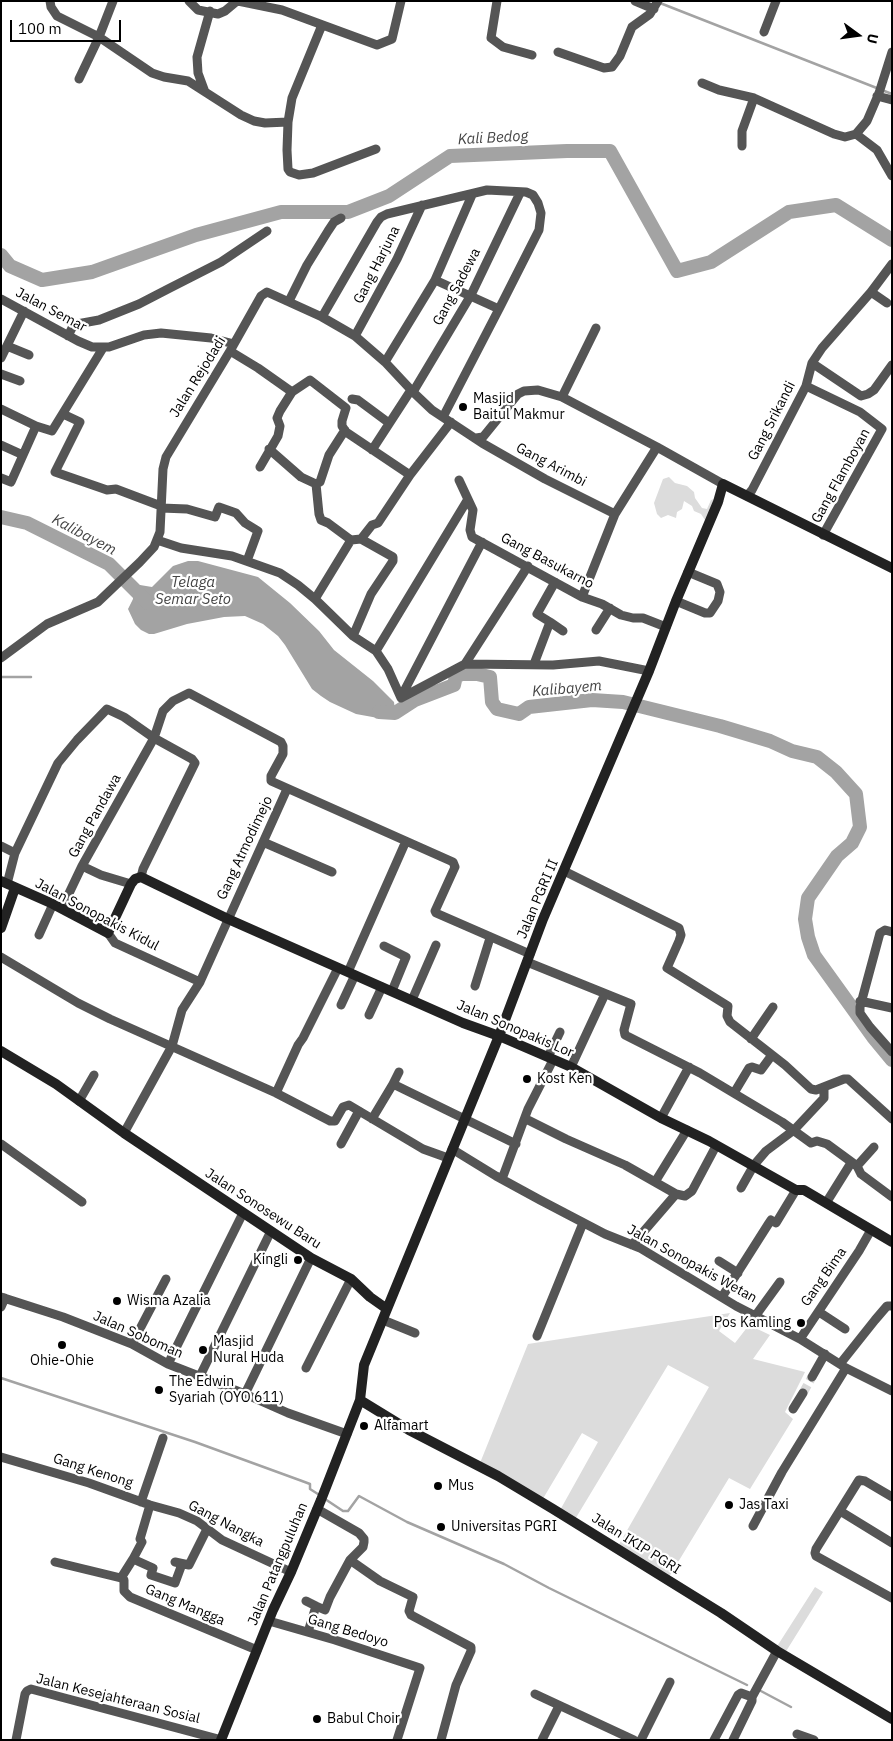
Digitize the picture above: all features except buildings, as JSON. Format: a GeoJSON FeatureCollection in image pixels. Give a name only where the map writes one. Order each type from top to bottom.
{"type":"FeatureCollection","features":[{"type":"Feature","properties":{"kind":"street"},"geometry":{"type":"LineString","coordinates":[[50,1],[51,7],[57,16],[99,37],[152,73],[164,78],[184,80],[254,121],[265,123],[288,122]]}},
{"type":"Feature","properties":{"kind":"street"},"geometry":{"type":"LineString","coordinates":[[79,80],[113,1]]}},
{"type":"Feature","properties":{"kind":"street"},"geometry":{"type":"LineString","coordinates":[[189,1],[198,10],[218,14],[237,1],[282,10],[377,44],[392,39],[401,1]]}},
{"type":"Feature","properties":{"kind":"street"},"geometry":{"type":"LineString","coordinates":[[497,1],[491,38],[503,47],[532,55]]}},
{"type":"Feature","properties":{"kind":"street"},"geometry":{"type":"LineString","coordinates":[[558,52],[604,68],[612,67],[620,56],[632,26],[650,14],[656,5],[635,1]]}},
{"type":"Feature","properties":{"kind":"street"},"geometry":{"type":"LineString","coordinates":[[764,32],[776,1]]}},
{"type":"Feature","properties":{"kind":"street"},"geometry":{"type":"LineString","coordinates":[[205,92],[198,73],[197,57],[210,11]]}},
{"type":"Feature","properties":{"kind":"street"},"geometry":{"type":"LineString","coordinates":[[322,25],[292,98],[288,122],[287,163],[290,172],[304,175],[313,173],[376,149]]}},
{"type":"Feature","properties":{"kind":"street"},"geometry":{"type":"LineString","coordinates":[[702,83],[719,90],[754,98],[845,137],[856,134],[867,121],[892,52]]}},
{"type":"Feature","properties":{"kind":"street"},"geometry":{"type":"LineString","coordinates":[[879,92],[892,100]]}},
{"type":"Feature","properties":{"kind":"street"},"geometry":{"type":"LineString","coordinates":[[742,146],[742,131],[754,98]]}},
{"type":"Feature","properties":{"kind":"street"},"geometry":{"type":"LineString","coordinates":[[856,134],[879,153],[892,176]]}},
{"type":"Feature","properties":{"kind":"street"},"geometry":{"type":"LineString","coordinates":[[315,599],[356,539],[372,525],[378,523],[447,419],[539,230],[541,213],[538,203],[533,195],[526,192],[487,190],[387,214],[377,222],[322,318]]}},
{"type":"Feature","properties":{"kind":"street","name":"Gang Sadewa"},"geometry":{"type":"LineString","coordinates":[[372,450],[412,391],[470,295],[520,193]]}},
{"type":"Feature","properties":{"kind":"street"},"geometry":{"type":"LineString","coordinates":[[385,362],[435,280],[472,195]]}},
{"type":"Feature","properties":{"kind":"street","name":"Gang Harjuna"},"geometry":{"type":"LineString","coordinates":[[355,336],[397,259],[422,205]]}},
{"type":"Feature","properties":{"kind":"street"},"geometry":{"type":"LineString","coordinates":[[289,301],[307,264],[328,230],[334,222],[342,218]]}},
{"type":"Feature","properties":{"kind":"street"},"geometry":{"type":"LineString","coordinates":[[68,336],[77,324],[99,320],[139,304],[221,262],[268,231]]}},
{"type":"Feature","properties":{"kind":"street","name":"Gang Srikandi"},"geometry":{"type":"LineString","coordinates":[[747,496],[752,490],[806,386],[812,363],[822,348],[871,292],[892,264]]}},
{"type":"Feature","properties":{"kind":"street"},"geometry":{"type":"LineString","coordinates":[[435,280],[499,309]]}},
{"type":"Feature","properties":{"kind":"street","name":"Jalan Rejodadi"},"geometry":{"type":"LineString","coordinates":[[1,658],[47,624],[98,602],[150,551],[160,532],[162,469],[166,456],[264,293],[271,292],[355,336],[385,362],[432,410],[476,438]]}},
{"type":"Feature","properties":{"kind":"street"},"geometry":{"type":"LineString","coordinates":[[871,292],[887,303]]}},
{"type":"Feature","properties":{"kind":"street","name":"Jalan Semar"},"geometry":{"type":"LineString","coordinates":[[1,299],[68,336],[92,347],[104,348]]}},
{"type":"Feature","properties":{"kind":"street"},"geometry":{"type":"LineString","coordinates":[[1,358],[6,341],[24,312]]}},
{"type":"Feature","properties":{"kind":"street"},"geometry":{"type":"LineString","coordinates":[[562,397],[596,328]]}},
{"type":"Feature","properties":{"kind":"street"},"geometry":{"type":"LineString","coordinates":[[1,409],[36,426],[52,431],[104,348],[144,335],[161,333],[211,338],[232,348],[292,392]]}},
{"type":"Feature","properties":{"kind":"street"},"geometry":{"type":"LineString","coordinates":[[6,341],[29,355]]}},
{"type":"Feature","properties":{"kind":"street"},"geometry":{"type":"LineString","coordinates":[[812,363],[861,396],[874,390],[892,365]]}},
{"type":"Feature","properties":{"kind":"street"},"geometry":{"type":"LineString","coordinates":[[1,374],[20,381]]}},
{"type":"Feature","properties":{"kind":"street"},"geometry":{"type":"LineString","coordinates":[[260,467],[278,436],[280,426],[277,418],[292,392],[310,380],[346,408],[342,421],[342,426],[345,430],[410,475]]}},
{"type":"Feature","properties":{"kind":"street","name":"Gang Flamboyan"},"geometry":{"type":"LineString","coordinates":[[806,386],[860,412],[882,429],[824,535]]}},
{"type":"Feature","properties":{"kind":"street"},"geometry":{"type":"LineString","coordinates":[[476,438],[483,437],[518,394],[524,391],[538,390],[562,397],[657,447],[733,491],[747,496],[892,568]]}},
{"type":"Feature","properties":{"kind":"street"},"geometry":{"type":"LineString","coordinates":[[352,399],[358,400],[389,423]]}},
{"type":"Feature","properties":{"kind":"street"},"geometry":{"type":"LineString","coordinates":[[63,414],[80,422],[55,472],[108,490],[116,489],[161,507],[187,510],[215,517],[219,507],[236,513],[245,523],[258,531],[247,560]]}},
{"type":"Feature","properties":{"kind":"street"},"geometry":{"type":"LineString","coordinates":[[1,478],[11,482],[36,426]]}},
{"type":"Feature","properties":{"kind":"street"},"geometry":{"type":"LineString","coordinates":[[316,484],[320,482],[329,455],[345,430]]}},
{"type":"Feature","properties":{"kind":"street","name":"Gang Arimbi"},"geometry":{"type":"LineString","coordinates":[[476,438],[545,479],[615,514]]}},
{"type":"Feature","properties":{"kind":"street"},"geometry":{"type":"LineString","coordinates":[[1,445],[23,455]]}},
{"type":"Feature","properties":{"kind":"street"},"geometry":{"type":"LineString","coordinates":[[582,596],[615,514],[657,447]]}},
{"type":"Feature","properties":{"kind":"street"},"geometry":{"type":"LineString","coordinates":[[269,449],[300,477],[316,484]]}},
{"type":"Feature","properties":{"kind":"street","name":"Gang Basukarno"},"geometry":{"type":"LineString","coordinates":[[459,480],[473,510],[470,535],[555,582],[621,615],[643,618],[666,627]]}},
{"type":"Feature","properties":{"kind":"street"},"geometry":{"type":"LineString","coordinates":[[316,484],[318,514],[321,520],[393,557],[371,594],[353,636]]}},
{"type":"Feature","properties":{"kind":"street","name":"Jalan PGRI II"},"geometry":{"type":"LineString","coordinates":[[383,1320],[499,1036],[528,958],[718,502],[723,484]]}},
{"type":"Feature","properties":{"kind":"street"},"geometry":{"type":"LineString","coordinates":[[718,502],[733,491]]}},
{"type":"Feature","properties":{"kind":"street"},"geometry":{"type":"LineString","coordinates":[[376,651],[468,499]]}},
{"type":"Feature","properties":{"kind":"street"},"geometry":{"type":"LineString","coordinates":[[157,540],[181,548],[216,552],[247,560],[280,573],[315,599],[353,636],[376,651],[388,669],[401,698]]}},
{"type":"Feature","properties":{"kind":"street"},"geometry":{"type":"LineString","coordinates":[[401,698],[482,542]]}},
{"type":"Feature","properties":{"kind":"street"},"geometry":{"type":"LineString","coordinates":[[466,664],[528,566]]}},
{"type":"Feature","properties":{"kind":"street"},"geometry":{"type":"LineString","coordinates":[[676,601],[705,613],[710,612],[718,601],[720,592],[718,584],[688,572]]}},
{"type":"Feature","properties":{"kind":"street"},"geometry":{"type":"LineString","coordinates":[[555,582],[537,614],[563,630]]}},
{"type":"Feature","properties":{"kind":"street"},"geometry":{"type":"LineString","coordinates":[[596,630],[610,608]]}},
{"type":"Feature","properties":{"kind":"street"},"geometry":{"type":"LineString","coordinates":[[534,664],[550,622]]}},
{"type":"Feature","properties":{"kind":"street"},"geometry":{"type":"LineString","coordinates":[[401,698],[466,664],[553,665],[599,661],[649,671]]}},
{"type":"Feature","properties":{"kind":"street","name":"Gang Pandawa"},"geometry":{"type":"LineString","coordinates":[[39,935],[82,866],[154,738],[166,707],[176,699],[189,693],[281,742],[283,754],[270,779],[287,789]]}},
{"type":"Feature","properties":{"kind":"street"},"geometry":{"type":"LineString","coordinates":[[1,928],[7,884],[15,853],[58,764],[105,710],[111,710],[154,738],[193,760],[193,766],[141,877],[135,879],[131,884],[108,933]]}},
{"type":"Feature","properties":{"kind":"street"},"geometry":{"type":"LineString","coordinates":[[287,789],[455,863],[455,867],[435,911],[436,913],[605,994],[631,1004],[624,1030],[625,1035],[689,1067],[734,1093],[794,1130],[811,1143],[817,1141],[826,1144],[854,1165],[860,1174],[892,1196]]}},
{"type":"Feature","properties":{"kind":"street","name":"Gang Atmodimejo"},"geometry":{"type":"LineString","coordinates":[[228,919],[287,789]]}},
{"type":"Feature","properties":{"kind":"street"},"geometry":{"type":"LineString","coordinates":[[341,1005],[406,841]]}},
{"type":"Feature","properties":{"kind":"street"},"geometry":{"type":"LineString","coordinates":[[263,842],[332,872]]}},
{"type":"Feature","properties":{"kind":"street"},"geometry":{"type":"LineString","coordinates":[[1,846],[15,853]]}},
{"type":"Feature","properties":{"kind":"street"},"geometry":{"type":"LineString","coordinates":[[82,866],[110,878],[131,884]]}},
{"type":"Feature","properties":{"kind":"street"},"geometry":{"type":"LineString","coordinates":[[564,871],[679,928],[681,935],[667,968],[728,1006],[727,1016],[729,1020],[811,1089],[816,1090],[844,1079],[851,1080],[862,1093],[892,1119]]}},
{"type":"Feature","properties":{"kind":"street","name":"Jalan Sonopakis Lor"},"geometry":{"type":"LineString","coordinates":[[141,877],[228,919],[338,968],[463,1023],[499,1036],[571,1067],[661,1118],[754,1165],[796,1190],[804,1190],[892,1242]]}},
{"type":"Feature","properties":{"kind":"street","name":"Jalan Sonopakis Kidul"},"geometry":{"type":"LineString","coordinates":[[7,884],[57,906],[108,933],[115,943],[200,982]]}},
{"type":"Feature","properties":{"kind":"street"},"geometry":{"type":"LineString","coordinates":[[124,1133],[172,1046],[178,1019],[200,982],[228,919]]}},
{"type":"Feature","properties":{"kind":"street"},"geometry":{"type":"LineString","coordinates":[[892,932],[885,930],[880,933],[860,1001],[860,1013],[892,1052]]}},
{"type":"Feature","properties":{"kind":"street"},"geometry":{"type":"LineString","coordinates":[[475,986],[490,938]]}},
{"type":"Feature","properties":{"kind":"street"},"geometry":{"type":"LineString","coordinates":[[412,1000],[436,945]]}},
{"type":"Feature","properties":{"kind":"street"},"geometry":{"type":"LineString","coordinates":[[369,1015],[406,957],[384,946]]}},
{"type":"Feature","properties":{"kind":"street"},"geometry":{"type":"LineString","coordinates":[[1,957],[78,1003],[276,1093],[333,1122],[347,1104],[359,1111],[341,1144]]}},
{"type":"Feature","properties":{"kind":"street"},"geometry":{"type":"LineString","coordinates":[[276,1093],[338,968]]}},
{"type":"Feature","properties":{"kind":"street"},"geometry":{"type":"LineString","coordinates":[[571,1067],[605,994]]}},
{"type":"Feature","properties":{"kind":"street"},"geometry":{"type":"LineString","coordinates":[[860,1001],[892,1008]]}},
{"type":"Feature","properties":{"kind":"street"},"geometry":{"type":"LineString","coordinates":[[751,1039],[773,1007]]}},
{"type":"Feature","properties":{"kind":"street"},"geometry":{"type":"LineString","coordinates":[[502,1179],[560,1032]]}},
{"type":"Feature","properties":{"kind":"street","name":"Jalan Sonosewu Baru"},"geometry":{"type":"LineString","coordinates":[[1,1051],[56,1084],[124,1133],[311,1258],[351,1280],[387,1309]]}},
{"type":"Feature","properties":{"kind":"street"},"geometry":{"type":"LineString","coordinates":[[734,1093],[749,1068],[752,1066],[761,1070],[772,1055]]}},
{"type":"Feature","properties":{"kind":"street"},"geometry":{"type":"LineString","coordinates":[[661,1118],[689,1067]]}},
{"type":"Feature","properties":{"kind":"street"},"geometry":{"type":"LineString","coordinates":[[372,1119],[399,1072]]}},
{"type":"Feature","properties":{"kind":"street"},"geometry":{"type":"LineString","coordinates":[[79,1101],[94,1075]]}},
{"type":"Feature","properties":{"kind":"street"},"geometry":{"type":"LineString","coordinates":[[393,1084],[516,1144]]}},
{"type":"Feature","properties":{"kind":"street"},"geometry":{"type":"LineString","coordinates":[[742,1188],[754,1165],[766,1151],[794,1130],[824,1098],[824,1087]]}},
{"type":"Feature","properties":{"kind":"street","name":"Jalan Sonopakis Wetan"},"geometry":{"type":"LineString","coordinates":[[359,1111],[423,1148],[450,1154],[502,1179],[583,1223],[632,1245],[800,1339],[843,1366],[892,1390]]}},
{"type":"Feature","properties":{"kind":"street"},"geometry":{"type":"LineString","coordinates":[[526,1119],[625,1165],[681,1195]]}},
{"type":"Feature","properties":{"kind":"street"},"geometry":{"type":"LineString","coordinates":[[655,1182],[687,1130]]}},
{"type":"Feature","properties":{"kind":"street"},"geometry":{"type":"LineString","coordinates":[[1,1144],[82,1202]]}},
{"type":"Feature","properties":{"kind":"street"},"geometry":{"type":"LineString","coordinates":[[632,1245],[681,1195],[692,1191],[716,1146]]}},
{"type":"Feature","properties":{"kind":"street"},"geometry":{"type":"LineString","coordinates":[[826,1203],[854,1165],[874,1147]]}},
{"type":"Feature","properties":{"kind":"street"},"geometry":{"type":"LineString","coordinates":[[722,1297],[771,1220],[776,1224],[796,1190]]}},
{"type":"Feature","properties":{"kind":"street"},"geometry":{"type":"LineString","coordinates":[[168,1364],[243,1213]]}},
{"type":"Feature","properties":{"kind":"street"},"geometry":{"type":"LineString","coordinates":[[537,1336],[583,1223]]}},
{"type":"Feature","properties":{"kind":"street","name":"Gang Bima"},"geometry":{"type":"LineString","coordinates":[[800,1339],[809,1322],[819,1312],[871,1230]]}},
{"type":"Feature","properties":{"kind":"street"},"geometry":{"type":"LineString","coordinates":[[200,1376],[271,1231]]}},
{"type":"Feature","properties":{"kind":"street"},"geometry":{"type":"LineString","coordinates":[[246,1394],[311,1258]]}},
{"type":"Feature","properties":{"kind":"street"},"geometry":{"type":"LineString","coordinates":[[719,1260],[738,1273]]}},
{"type":"Feature","properties":{"kind":"street"},"geometry":{"type":"LineString","coordinates":[[132,1344],[166,1279]]}},
{"type":"Feature","properties":{"kind":"street"},"geometry":{"type":"LineString","coordinates":[[306,1368],[351,1280]]}},
{"type":"Feature","properties":{"kind":"street"},"geometry":{"type":"LineString","coordinates":[[756,1315],[780,1282]]}},
{"type":"Feature","properties":{"kind":"street"},"geometry":{"type":"LineString","coordinates":[[1,1307],[3,1297]]}},
{"type":"Feature","properties":{"kind":"street","name":"Jalan Soboman"},"geometry":{"type":"LineString","coordinates":[[3,1297],[132,1344],[168,1364],[246,1394],[288,1413],[347,1434]]}},
{"type":"Feature","properties":{"kind":"street"},"geometry":{"type":"LineString","coordinates":[[753,1526],[843,1366],[875,1320],[887,1306],[892,1306]]}},
{"type":"Feature","properties":{"kind":"street"},"geometry":{"type":"LineString","coordinates":[[819,1312],[845,1329]]}},
{"type":"Feature","properties":{"kind":"street"},"geometry":{"type":"LineString","coordinates":[[383,1320],[415,1333]]}},
{"type":"Feature","properties":{"kind":"street","name":"Jalan Patangpuluhan"},"geometry":{"type":"LineString","coordinates":[[222,1740],[257,1650],[347,1434],[360,1400],[364,1365],[383,1320]]}},
{"type":"Feature","properties":{"kind":"street"},"geometry":{"type":"LineString","coordinates":[[812,1377],[825,1354]]}},
{"type":"Feature","properties":{"kind":"street"},"geometry":{"type":"LineString","coordinates":[[793,1409],[803,1393]]}},
{"type":"Feature","properties":{"kind":"street","name":"Jalan IKIP PGRI"},"geometry":{"type":"LineString","coordinates":[[360,1400],[417,1434],[498,1476],[727,1617],[778,1651],[892,1719]]}},
{"type":"Feature","properties":{"kind":"street"},"geometry":{"type":"LineString","coordinates":[[56,1562],[121,1578],[142,1542],[140,1539],[145,1503],[163,1438]]}},
{"type":"Feature","properties":{"kind":"street","name":"Gang Kenong"},"geometry":{"type":"LineString","coordinates":[[1,1457],[89,1483],[176,1513]]}},
{"type":"Feature","properties":{"kind":"street"},"geometry":{"type":"LineString","coordinates":[[892,1498],[865,1481],[859,1480],[816,1549],[816,1556],[892,1598]]}},
{"type":"Feature","properties":{"kind":"street"},"geometry":{"type":"LineString","coordinates":[[306,1601],[325,1609],[350,1560],[364,1542],[362,1536],[321,1500]]}},
{"type":"Feature","properties":{"kind":"street"},"geometry":{"type":"LineString","coordinates":[[840,1511],[892,1543]]}},
{"type":"Feature","properties":{"kind":"street","name":"Gang Nangka"},"geometry":{"type":"LineString","coordinates":[[176,1513],[197,1521],[222,1540],[291,1572]]}},
{"type":"Feature","properties":{"kind":"street"},"geometry":{"type":"LineString","coordinates":[[133,1559],[153,1568],[151,1575],[176,1583],[179,1563],[188,1565],[191,1563],[207,1529]]}},
{"type":"Feature","properties":{"kind":"street"},"geometry":{"type":"LineString","coordinates":[[350,1560],[380,1580],[412,1597],[409,1613],[411,1615],[471,1647],[471,1651],[456,1684],[441,1740]]}},
{"type":"Feature","properties":{"kind":"street","name":"Gang Mangga"},"geometry":{"type":"LineString","coordinates":[[121,1578],[124,1582],[124,1591],[130,1596],[257,1650]]}},
{"type":"Feature","properties":{"kind":"street"},"geometry":{"type":"LineString","coordinates":[[308,1632],[316,1606]]}},
{"type":"Feature","properties":{"kind":"street","name":"Gang Bedoyo"},"geometry":{"type":"LineString","coordinates":[[269,1621],[420,1668],[397,1740]]}},
{"type":"Feature","properties":{"kind":"street"},"geometry":{"type":"LineString","coordinates":[[733,1740],[752,1701],[752,1697],[778,1651]]}},
{"type":"Feature","properties":{"kind":"street"},"geometry":{"type":"LineString","coordinates":[[641,1740],[670,1682]]}},
{"type":"Feature","properties":{"kind":"street","name":"Jalan Kesejahteraan Sosial"},"geometry":{"type":"LineString","coordinates":[[16,1740],[27,1690],[31,1690],[222,1740]]}},
{"type":"Feature","properties":{"kind":"street"},"geometry":{"type":"LineString","coordinates":[[714,1740],[738,1695],[741,1693],[752,1697]]}},
{"type":"Feature","properties":{"kind":"street"},"geometry":{"type":"LineString","coordinates":[[535,1694],[634,1740]]}},
{"type":"Feature","properties":{"kind":"street"},"geometry":{"type":"LineString","coordinates":[[542,1740],[559,1706]]}},
{"type":"Feature","properties":{"kind":"street"},"geometry":{"type":"LineString","coordinates":[[797,1734],[814,1740]]}},
{"type":"Feature","properties":{"kind":"shaded area"},"geometry":{"type":"Polygon","coordinates":[[[669,477],[675,483],[687,486],[694,492],[695,498],[702,508],[707,509],[711,500],[714,499],[724,501],[714,517],[707,523],[701,514],[694,511],[692,506],[684,501],[682,509],[677,512],[676,518],[668,515],[661,518],[657,514],[654,503],[663,479],[669,477]]]}},
{"type":"Feature","properties":{"kind":"shaded area"},"geometry":{"type":"Polygon","coordinates":[[[730,1313],[719,1331],[735,1343],[749,1325],[770,1335],[753,1359],[805,1372],[785,1412],[793,1419],[750,1489],[729,1478],[669,1577],[617,1548],[709,1387],[668,1365],[574,1521],[559,1512],[598,1442],[582,1433],[541,1502],[480,1463],[528,1344],[730,1313]]]}},
{"type":"Feature","properties":{"kind":"shaded area"},"geometry":{"type":"Polygon","coordinates":[[[815,1587],[823,1592],[785,1653],[776,1648],[815,1587]]]}},
{"type":"Feature","properties":{"kind":"water","name":"Telaga Semar Seto"},"geometry":{"type":"Polygon","coordinates":[[[188,561],[198,561],[258,577],[290,603],[319,631],[334,650],[373,681],[394,702],[396,719],[356,714],[321,696],[312,689],[278,636],[263,624],[245,616],[224,617],[187,624],[154,634],[141,630],[135,624],[128,609],[133,599],[133,591],[140,585],[152,587],[173,566],[188,561]]]}},
{"type":"Feature","properties":{"kind":"waterway"},"geometry":{"type":"LineString","coordinates":[[660,3],[892,94]]}},
{"type":"Feature","properties":{"kind":"waterway","name":"Kali Bedog"},"geometry":{"type":"LineString","coordinates":[[1,255],[10,266],[42,280],[92,272],[196,235],[281,212],[348,212],[389,196],[450,156],[567,151],[610,151],[677,271],[711,262],[789,212],[836,205],[892,240]]}},
{"type":"Feature","properties":{"kind":"waterway","name":"Kalibayem"},"geometry":{"type":"LineString","coordinates":[[1,517],[27,523],[109,564],[148,603]]}},
{"type":"Feature","properties":{"kind":"waterway","name":"Kalibayem"},"geometry":{"type":"LineString","coordinates":[[379,712],[395,713],[415,700],[454,685],[456,676],[477,674],[490,677],[492,702],[497,709],[519,714],[529,707],[592,700],[623,702],[720,726],[770,741],[792,751],[817,757],[836,772],[856,794],[860,827],[852,843],[837,856],[808,898],[805,919],[808,937],[814,955],[873,1037],[892,1060]]}},
{"type":"Feature","properties":{"kind":"waterway"},"geometry":{"type":"LineString","coordinates":[[1,677],[31,677]]}},
{"type":"Feature","properties":{"kind":"waterway"},"geometry":{"type":"LineString","coordinates":[[1,1378],[195,1442],[302,1481],[310,1484],[310,1489],[321,1496]]}},
{"type":"Feature","properties":{"kind":"waterway"},"geometry":{"type":"LineString","coordinates":[[325,1499],[343,1511],[348,1511],[359,1496],[407,1522],[504,1564],[747,1685]]}},
{"type":"Feature","properties":{"kind":"waterway"},"geometry":{"type":"LineString","coordinates":[[759,1690],[791,1707]]}},
{"type":"Feature","properties":{"kind":"tunnel"},"geometry":{"type":"LineString","coordinates":[[803,1393],[812,1377]]}},
{"type":"Feature","properties":{"kind":"place","name":"Masjid Baitul Makmur"},"geometry":{"type":"Point","coordinates":[463,407]}},
{"type":"Feature","properties":{"kind":"place","name":"Kost Ken"},"geometry":{"type":"Point","coordinates":[527,1079]}},
{"type":"Feature","properties":{"kind":"place","name":"Kingli"},"geometry":{"type":"Point","coordinates":[298,1260]}},
{"type":"Feature","properties":{"kind":"place","name":"Wisma Azalia"},"geometry":{"type":"Point","coordinates":[117,1301]}},
{"type":"Feature","properties":{"kind":"place","name":"Pos Kamling"},"geometry":{"type":"Point","coordinates":[801,1323]}},
{"type":"Feature","properties":{"kind":"place","name":"Ohie-Ohie"},"geometry":{"type":"Point","coordinates":[62,1345]}},
{"type":"Feature","properties":{"kind":"place","name":"Masjid Nural Huda"},"geometry":{"type":"Point","coordinates":[203,1350]}},
{"type":"Feature","properties":{"kind":"place","name":"The Edwin Syariah (OYO 611)"},"geometry":{"type":"Point","coordinates":[159,1390]}},
{"type":"Feature","properties":{"kind":"place","name":"Alfamart"},"geometry":{"type":"Point","coordinates":[364,1426]}},
{"type":"Feature","properties":{"kind":"place","name":"Mus"},"geometry":{"type":"Point","coordinates":[438,1486]}},
{"type":"Feature","properties":{"kind":"place","name":"Jas Taxi"},"geometry":{"type":"Point","coordinates":[729,1505]}},
{"type":"Feature","properties":{"kind":"place","name":"Universitas PGRI"},"geometry":{"type":"Point","coordinates":[441,1527]}},
{"type":"Feature","properties":{"kind":"place","name":"Babul Choir"},"geometry":{"type":"Point","coordinates":[317,1719]}}]}
